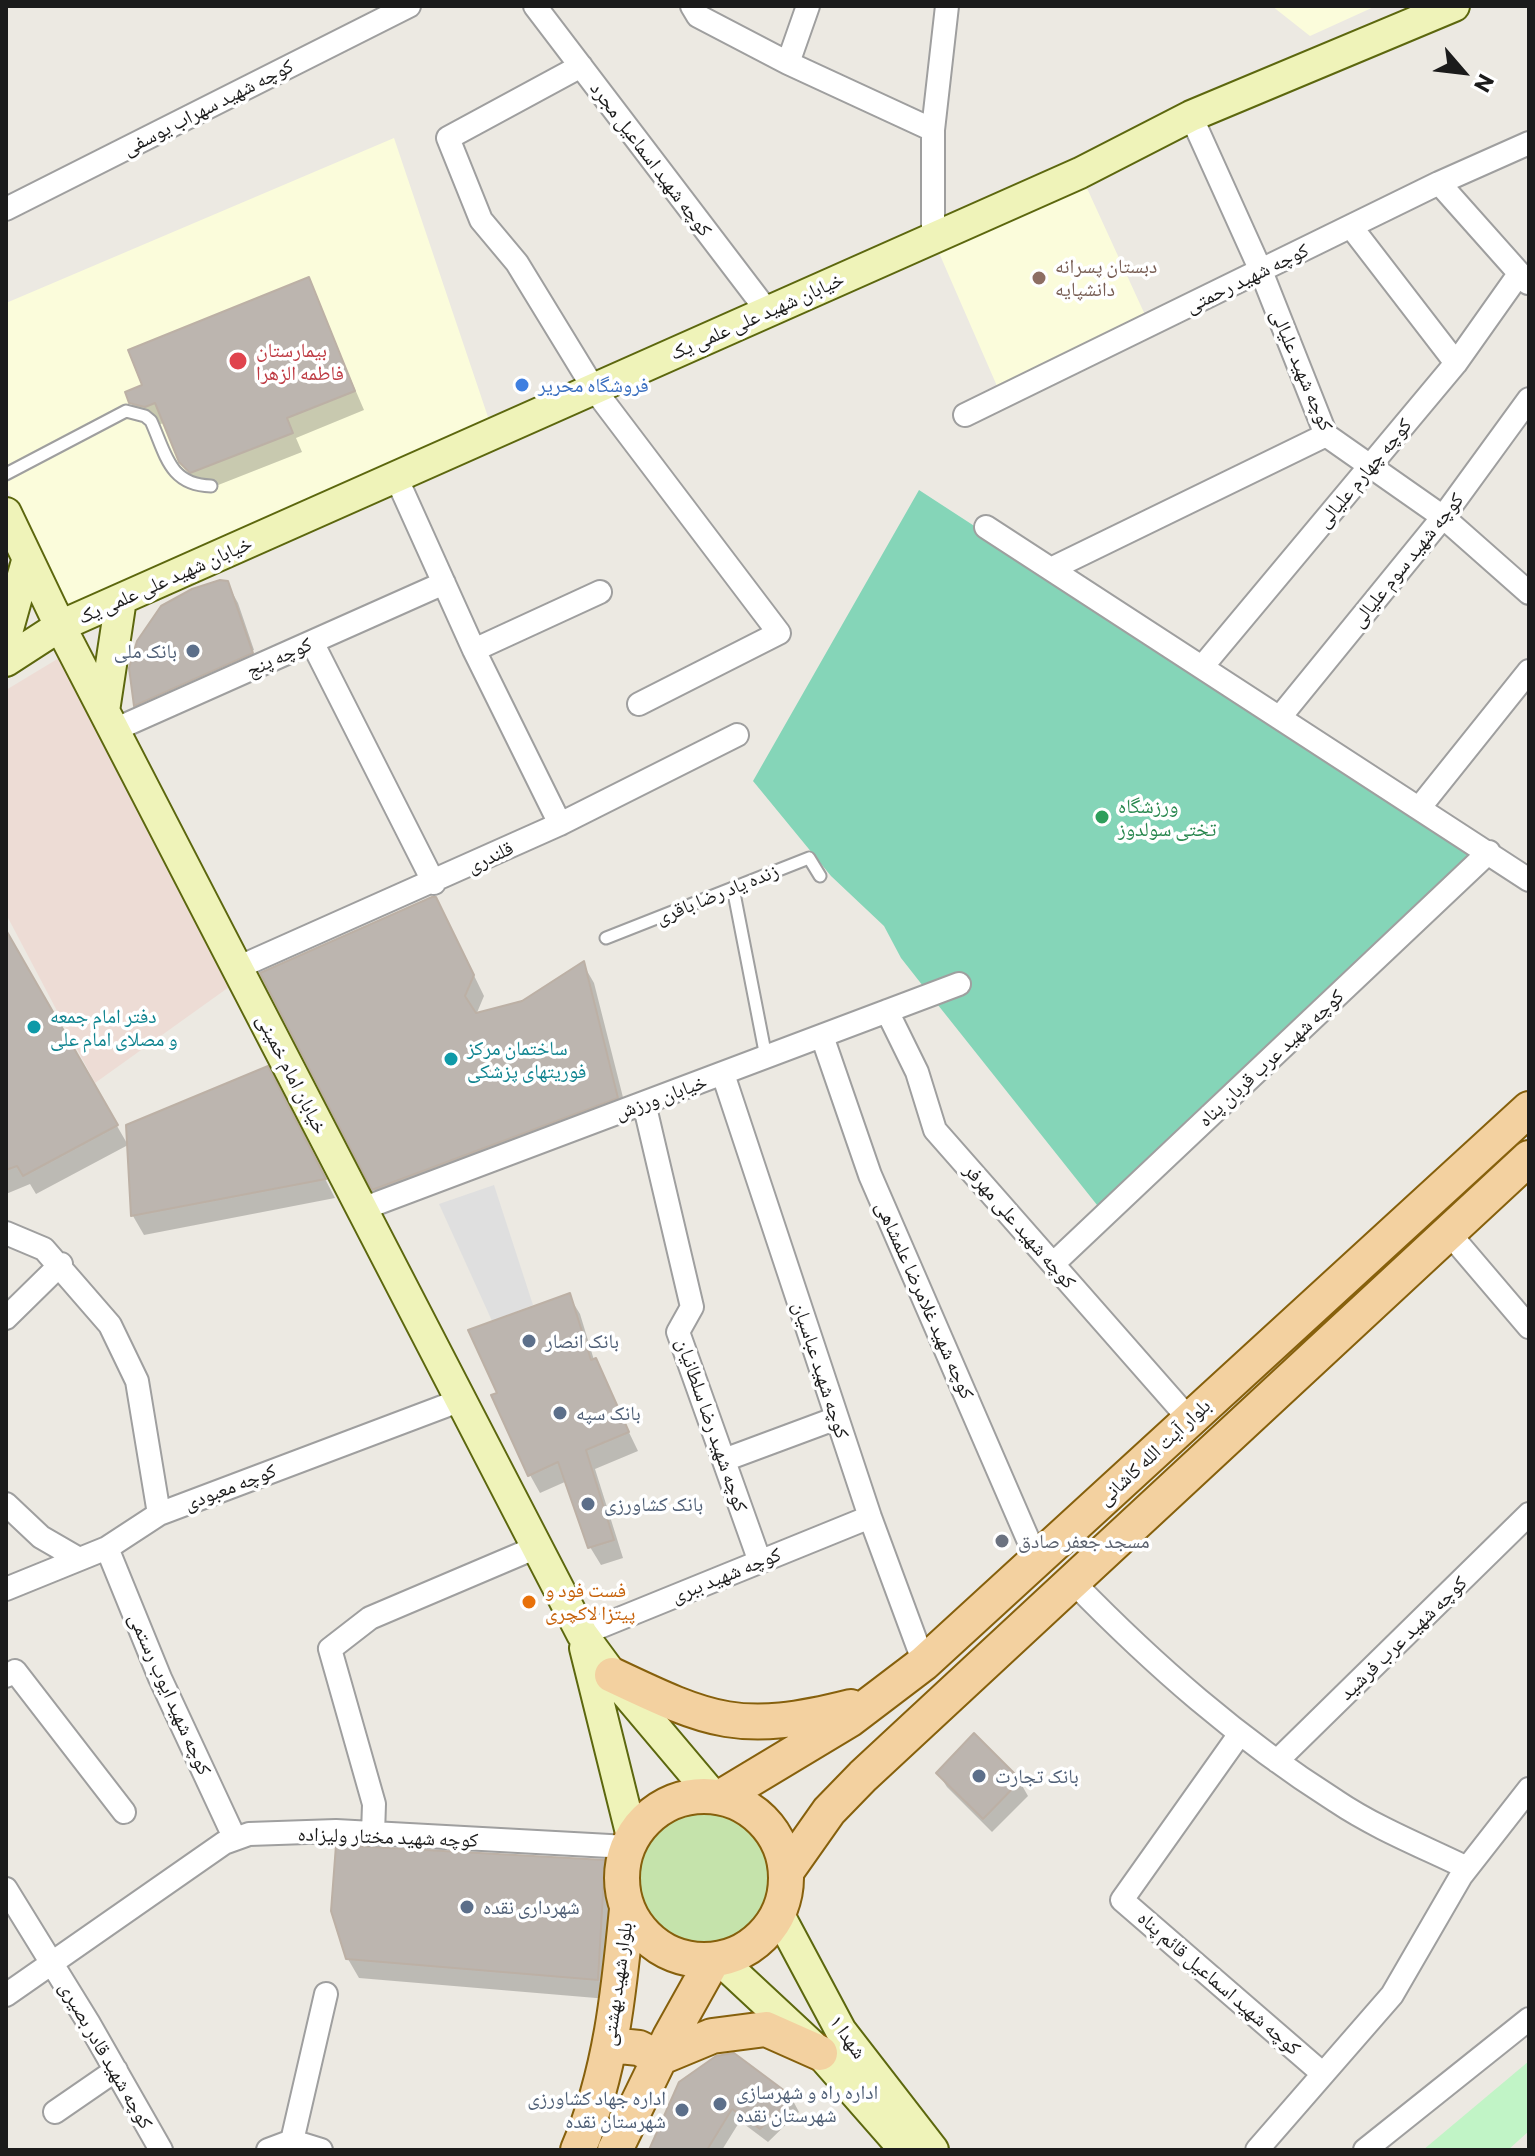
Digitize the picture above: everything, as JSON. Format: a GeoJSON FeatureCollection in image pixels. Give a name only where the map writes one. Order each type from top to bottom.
{"type":"FeatureCollection","features":[{"type":"Feature","properties":{"kind":"main road","name":"خیابان شهید علی علمی یک"},"geometry":{"type":"LineString","coordinates":[[6,661],[60,626],[1080,173],[1191,116],[1454,6]]}},
{"type":"Feature","properties":{"kind":"main road","name":"خیابان امام خمینی"},"geometry":{"type":"LineString","coordinates":[[6,513],[60,626],[582,1634]]}},
{"type":"Feature","properties":{"kind":"main road"},"geometry":{"type":"LineString","coordinates":[[6,636],[27,561]]}},
{"type":"Feature","properties":{"kind":"main road"},"geometry":{"type":"LineString","coordinates":[[109,720],[121,599]]}},
{"type":"Feature","properties":{"kind":"main road","name":"بلوار آیت الله کاشانی"},"geometry":{"type":"LineString","coordinates":[[717,1797],[874,1701],[924,1663],[1529,1109]]}},
{"type":"Feature","properties":{"kind":"main road","name":"بلوار آیت الله کاشانی"},"geometry":{"type":"LineString","coordinates":[[786,1872],[829,1811],[854,1785],[1529,1158]]}},
{"type":"Feature","properties":{"kind":"main road"},"geometry":{"type":"LineString","coordinates":[[971,1621],[997,1652]]}},
{"type":"Feature","properties":{"kind":"main road"},"geometry":{"type":"LineString","coordinates":[[582,1634],[612,1675],[717,1797]]}},
{"type":"Feature","properties":{"kind":"main road"},"geometry":{"type":"LineString","coordinates":[[582,1634],[630,1842]]}},
{"type":"Feature","properties":{"kind":"main road"},"geometry":{"type":"LineString","coordinates":[[612,1675],[682,1709],[720,1721],[756,1724],[813,1716],[874,1701]]}},
{"type":"Feature","properties":{"kind":"main road"},"geometry":{"type":"LineString","coordinates":[[717,1797],[741,1804],[758,1816],[772,1832],[786,1872],[778,1913],[754,1943],[716,1960],[670,1954],[638,1928],[627,1909],[621,1878],[630,1842],[644,1822],[675,1801],[717,1797]]}},
{"type":"Feature","properties":{"kind":"main road","name":"بلوار شهید بهشتی"},"geometry":{"type":"LineString","coordinates":[[578,2150],[590,2121],[617,2018],[627,1909]]}},
{"type":"Feature","properties":{"kind":"main road","name":"شهدا ۱"},"geometry":{"type":"LineString","coordinates":[[778,1913],[841,2031],[933,2150]]}},
{"type":"Feature","properties":{"kind":"main road"},"geometry":{"type":"LineString","coordinates":[[615,2150],[659,2058],[716,1960]]}},
{"type":"Feature","properties":{"kind":"main road","name":"شهدا ۱"},"geometry":{"type":"LineString","coordinates":[[716,1960],[820,2053],[905,2150]]}},
{"type":"Feature","properties":{"kind":"main road"},"geometry":{"type":"LineString","coordinates":[[779,2017],[784,2005],[796,1997],[817,1997],[827,2006]]}},
{"type":"Feature","properties":{"kind":"main road"},"geometry":{"type":"LineString","coordinates":[[610,2045],[639,2048],[659,2058],[712,2036],[766,2029],[820,2053]]}},
{"type":"Feature","properties":{"kind":"street","name":"کوچه شهید سهراب یوسفی"},"geometry":{"type":"LineString","coordinates":[[6,209],[409,6]]}},
{"type":"Feature","properties":{"kind":"street","name":"کوچه شهید اسماعیل مجرد"},"geometry":{"type":"LineString","coordinates":[[535,6],[768,312]]}},
{"type":"Feature","properties":{"kind":"street"},"geometry":{"type":"LineString","coordinates":[[692,6],[698,16],[788,63],[933,130]]}},
{"type":"Feature","properties":{"kind":"street"},"geometry":{"type":"LineString","coordinates":[[788,63],[808,6]]}},
{"type":"Feature","properties":{"kind":"street"},"geometry":{"type":"LineString","coordinates":[[933,239],[933,130],[953,9]]}},
{"type":"Feature","properties":{"kind":"street"},"geometry":{"type":"LineString","coordinates":[[581,66],[448,138],[481,220],[517,263],[594,389],[779,633],[639,704]]}},
{"type":"Feature","properties":{"kind":"street","name":"کوچه شهید علیالی"},"geometry":{"type":"LineString","coordinates":[[1191,116],[1261,271],[1326,435],[1443,517],[1529,593]]}},
{"type":"Feature","properties":{"kind":"street","name":"کوچه شهید رحمتی"},"geometry":{"type":"LineString","coordinates":[[965,415],[1439,183],[1529,143]]}},
{"type":"Feature","properties":{"kind":"street"},"geometry":{"type":"LineString","coordinates":[[1439,183],[1524,279]]}},
{"type":"Feature","properties":{"kind":"street"},"geometry":{"type":"LineString","coordinates":[[1352,228],[1456,363]]}},
{"type":"Feature","properties":{"kind":"street","name":"کوچه چهارم علیالی"},"geometry":{"type":"LineString","coordinates":[[1202,667],[1524,279]]}},
{"type":"Feature","properties":{"kind":"street","name":"کوچه شهید سوم علیالی"},"geometry":{"type":"LineString","coordinates":[[1280,717],[1443,517],[1529,399]]}},
{"type":"Feature","properties":{"kind":"street"},"geometry":{"type":"LineString","coordinates":[[1051,569],[1326,435]]}},
{"type":"Feature","properties":{"kind":"street"},"geometry":{"type":"LineString","coordinates":[[396,477],[474,650],[560,824]]}},
{"type":"Feature","properties":{"kind":"street"},"geometry":{"type":"LineString","coordinates":[[986,527],[1529,880]]}},
{"type":"Feature","properties":{"kind":"street","name":"کوچه پنج"},"geometry":{"type":"LineString","coordinates":[[109,720],[312,642],[444,583]]}},
{"type":"Feature","properties":{"kind":"street"},"geometry":{"type":"LineString","coordinates":[[474,650],[600,592]]}},
{"type":"Feature","properties":{"kind":"street"},"geometry":{"type":"LineString","coordinates":[[312,642],[434,883]]}},
{"type":"Feature","properties":{"kind":"street"},"geometry":{"type":"LineString","coordinates":[[1420,807],[1529,671]]}},
{"type":"Feature","properties":{"kind":"street","name":"قلندری"},"geometry":{"type":"LineString","coordinates":[[237,968],[434,883],[737,735]]}},
{"type":"Feature","properties":{"kind":"street","name":"کوچه شهید عرب قربان پناه"},"geometry":{"type":"LineString","coordinates":[[1053,1264],[1489,852]]}},
{"type":"Feature","properties":{"kind":"street","name":"خیابان ورزش"},"geometry":{"type":"LineString","coordinates":[[362,1209],[959,984]]}},
{"type":"Feature","properties":{"kind":"street","name":"کوچه شهید علی مهرفر"},"geometry":{"type":"LineString","coordinates":[[887,1011],[917,1072],[935,1130],[1190,1420]]}},
{"type":"Feature","properties":{"kind":"street","name":"کوچه شهید غلامرضا علمشاهی"},"geometry":{"type":"LineString","coordinates":[[822,1036],[870,1175],[1037,1560]]}},
{"type":"Feature","properties":{"kind":"street","name":"کوچه شهید عباسیان"},"geometry":{"type":"LineString","coordinates":[[723,1074],[870,1517],[924,1663]]}},
{"type":"Feature","properties":{"kind":"street","name":"کوچه شهید رضا سلطانیان"},"geometry":{"type":"LineString","coordinates":[[644,1103],[692,1307],[678,1332],[760,1562]]}},
{"type":"Feature","properties":{"kind":"street"},"geometry":{"type":"LineString","coordinates":[[1448,1232],[1529,1327]]}},
{"type":"Feature","properties":{"kind":"street"},"geometry":{"type":"LineString","coordinates":[[6,1233],[44,1249],[61,1264],[110,1325],[137,1381],[159,1514]]}},
{"type":"Feature","properties":{"kind":"street"},"geometry":{"type":"LineString","coordinates":[[6,1318],[61,1264]]}},
{"type":"Feature","properties":{"kind":"street","name":"کوچه معبودی"},"geometry":{"type":"LineString","coordinates":[[6,1589],[107,1548],[159,1514],[461,1400]]}},
{"type":"Feature","properties":{"kind":"street"},"geometry":{"type":"LineString","coordinates":[[724,1460],[837,1418]]}},
{"type":"Feature","properties":{"kind":"street"},"geometry":{"type":"LineString","coordinates":[[6,1504],[41,1537],[79,1559]]}},
{"type":"Feature","properties":{"kind":"street","name":"کوچه شهید عرب فرشید"},"geometry":{"type":"LineString","coordinates":[[1277,1761],[1529,1514]]}},
{"type":"Feature","properties":{"kind":"street","name":"کوچه شهید ببری"},"geometry":{"type":"LineString","coordinates":[[582,1634],[870,1517]]}},
{"type":"Feature","properties":{"kind":"street"},"geometry":{"type":"LineString","coordinates":[[373,1834],[374,1804],[330,1649],[370,1618],[537,1547]]}},
{"type":"Feature","properties":{"kind":"street","name":"کوچه شهید ایوب رستمی"},"geometry":{"type":"LineString","coordinates":[[107,1548],[160,1678],[235,1839]]}},
{"type":"Feature","properties":{"kind":"street"},"geometry":{"type":"LineString","coordinates":[[1073,1582],[1149,1660],[1239,1735],[1338,1803],[1467,1868]]}},
{"type":"Feature","properties":{"kind":"street"},"geometry":{"type":"LineString","coordinates":[[10,1674],[124,1812]]}},
{"type":"Feature","properties":{"kind":"street","name":"کوچه شهید اسماعیل قائم پناه"},"geometry":{"type":"LineString","coordinates":[[1239,1735],[1122,1900],[1322,2073]]}},
{"type":"Feature","properties":{"kind":"street"},"geometry":{"type":"LineString","coordinates":[[1257,2150],[1392,1995],[1467,1868],[1529,1789]]}},
{"type":"Feature","properties":{"kind":"street","name":"کوچه شهید مختار ولیزاده"},"geometry":{"type":"LineString","coordinates":[[6,1995],[51,1960],[224,1843],[249,1834],[336,1831],[630,1842]]}},
{"type":"Feature","properties":{"kind":"street","name":"کوچه شهید قادر بصیری"},"geometry":{"type":"LineString","coordinates":[[10,1904],[51,1960],[161,2150]]}},
{"type":"Feature","properties":{"kind":"street"},"geometry":{"type":"LineString","coordinates":[[292,2141],[326,1994]]}},
{"type":"Feature","properties":{"kind":"street"},"geometry":{"type":"LineString","coordinates":[[1365,2150],[1529,2019]]}},
{"type":"Feature","properties":{"kind":"street"},"geometry":{"type":"LineString","coordinates":[[55,2112],[116,2070]]}},
{"type":"Feature","properties":{"kind":"street"},"geometry":{"type":"LineString","coordinates":[[268,2150],[292,2141],[321,2150]]}},
{"type":"Feature","properties":{"kind":"lane"},"geometry":{"type":"LineString","coordinates":[[6,474],[126,411],[145,416],[151,421],[176,475],[196,485],[211,486]]}},
{"type":"Feature","properties":{"kind":"lane","name":"زنده یاد رضا باقری"},"geometry":{"type":"LineString","coordinates":[[606,938],[809,858],[820,876]]}},
{"type":"Feature","properties":{"kind":"lane"},"geometry":{"type":"LineString","coordinates":[[733,888],[766,1057]]}},
{"type":"Feature","properties":{"kind":"shaded area"},"geometry":{"type":"Polygon","coordinates":[[[1272,6],[1376,6],[1310,36],[1272,6]]]}},
{"type":"Feature","properties":{"kind":"shaded area","name":"بیمارستان فاطمه الزهرا"},"geometry":{"type":"Polygon","coordinates":[[[394,138],[489,420],[61,610],[6,485],[6,303],[394,138]]]}},
{"type":"Feature","properties":{"kind":"shaded area","name":"دبستان پسرانه دانشپایه"},"geometry":{"type":"Polygon","coordinates":[[[1080,173],[1146,317],[997,386],[933,239],[1080,173]]]}},
{"type":"Feature","properties":{"kind":"shaded area"},"geometry":{"type":"Polygon","coordinates":[[[59,658],[236,982],[95,1083],[6,914],[6,690],[59,658]]]}},
{"type":"Feature","properties":{"kind":"shaded area"},"geometry":{"type":"Polygon","coordinates":[[[494,1185],[533,1305],[492,1321],[439,1204],[494,1185]]]}},
{"type":"Feature","properties":{"kind":"green space","name":"ورزشگاه تختی سولدوز"},"geometry":{"type":"Polygon","coordinates":[[[919,490],[1477,853],[1105,1215],[901,958],[884,926],[831,876],[753,781],[919,490]]]}},
{"type":"Feature","properties":{"kind":"green space"},"geometry":{"type":"Polygon","coordinates":[[[703,1810],[729,1815],[751,1830],[766,1852],[771,1878],[766,1904],[751,1926],[729,1941],[703,1946],[677,1941],[655,1926],[640,1904],[635,1878],[640,1852],[655,1830],[677,1815],[703,1810]]]}},
{"type":"Feature","properties":{"kind":"green space"},"geometry":{"type":"Polygon","coordinates":[[[1529,2061],[1529,2131],[1508,2150],[1423,2150],[1529,2061]]]}},
{"type":"Feature","properties":{"kind":"building"},"geometry":{"type":"Polygon","coordinates":[[[309,277],[355,391],[287,418],[293,433],[190,473],[179,462],[155,403],[145,407],[129,403],[125,392],[142,385],[128,350],[309,277]]]}},
{"type":"Feature","properties":{"kind":"building","name":"بانک ملی"},"geometry":{"type":"Polygon","coordinates":[[[220,580],[228,581],[253,653],[134,706],[129,668],[137,641],[161,606],[192,589],[220,580]]]}},
{"type":"Feature","properties":{"kind":"building","name":"ساختمان مرکز فوریتهای پزشکی"},"geometry":{"type":"Polygon","coordinates":[[[436,897],[474,975],[465,996],[476,1013],[522,1001],[584,961],[618,1098],[372,1190],[260,973],[436,897]]]}},
{"type":"Feature","properties":{"kind":"building","name":"دفتر امام جمعه و مصلای امام علی"},"geometry":{"type":"Polygon","coordinates":[[[6,930],[118,1125],[23,1176],[17,1166],[6,1170],[6,930]]]}},
{"type":"Feature","properties":{"kind":"building"},"geometry":{"type":"Polygon","coordinates":[[[268,1066],[326,1179],[131,1216],[126,1125],[268,1066]]]}},
{"type":"Feature","properties":{"kind":"building"},"geometry":{"type":"Polygon","coordinates":[[[570,1293],[591,1360],[596,1358],[629,1432],[586,1450],[614,1540],[588,1548],[558,1462],[528,1476],[491,1395],[497,1393],[468,1330],[570,1293]]]}},
{"type":"Feature","properties":{"kind":"building","name":"بانک تجارت"},"geometry":{"type":"Polygon","coordinates":[[[974,1733],[1021,1780],[983,1819],[936,1773],[974,1733]]]}},
{"type":"Feature","properties":{"kind":"building","name":"شهرداری نقده"},"geometry":{"type":"Polygon","coordinates":[[[336,1845],[605,1860],[598,1980],[346,1959],[331,1911],[336,1845]]]}},
{"type":"Feature","properties":{"kind":"building"},"geometry":{"type":"Polygon","coordinates":[[[734,2053],[793,2097],[760,2129],[732,2109],[707,2150],[649,2150],[679,2082],[716,2056],[734,2053]]]}},
{"type":"Feature","properties":{"kind":"place","name":"دبستان پسرانه دانشپایه"},"geometry":{"type":"Point","coordinates":[1039,278]}},
{"type":"Feature","properties":{"kind":"place","name":"بیمارستان فاطمه الزهرا"},"geometry":{"type":"Point","coordinates":[238,361]}},
{"type":"Feature","properties":{"kind":"place","name":"فروشگاه محریر"},"geometry":{"type":"Point","coordinates":[522,385]}},
{"type":"Feature","properties":{"kind":"place","name":"بانک ملی"},"geometry":{"type":"Point","coordinates":[193,651]}},
{"type":"Feature","properties":{"kind":"place","name":"ورزشگاه تختی سولدوز"},"geometry":{"type":"Point","coordinates":[1102,817]}},
{"type":"Feature","properties":{"kind":"place","name":"دفتر امام جمعه و مصلای امام علی"},"geometry":{"type":"Point","coordinates":[34,1027]}},
{"type":"Feature","properties":{"kind":"place","name":"ساختمان مرکز فوریتهای پزشکی"},"geometry":{"type":"Point","coordinates":[451,1059]}},
{"type":"Feature","properties":{"kind":"place","name":"بانک انصار"},"geometry":{"type":"Point","coordinates":[529,1341]}},
{"type":"Feature","properties":{"kind":"place","name":"بانک سپه"},"geometry":{"type":"Point","coordinates":[560,1413]}},
{"type":"Feature","properties":{"kind":"place","name":"بانک کشاورزی"},"geometry":{"type":"Point","coordinates":[588,1504]}},
{"type":"Feature","properties":{"kind":"place","name":"مسجد جعفر صادق"},"geometry":{"type":"Point","coordinates":[1002,1541]}},
{"type":"Feature","properties":{"kind":"place","name":"فست فود و پیتزا لاکچری"},"geometry":{"type":"Point","coordinates":[529,1602]}},
{"type":"Feature","properties":{"kind":"place","name":"بانک تجارت"},"geometry":{"type":"Point","coordinates":[979,1776]}},
{"type":"Feature","properties":{"kind":"place","name":"شهرداری نقده"},"geometry":{"type":"Point","coordinates":[467,1907]}},
{"type":"Feature","properties":{"kind":"place","name":"اداره راه و شهرسازی شهرستان نقده"},"geometry":{"type":"Point","coordinates":[720,2104]}},
{"type":"Feature","properties":{"kind":"place","name":"اداره جهاد کشاورزی شهرستان نقده"},"geometry":{"type":"Point","coordinates":[682,2110]}}]}
